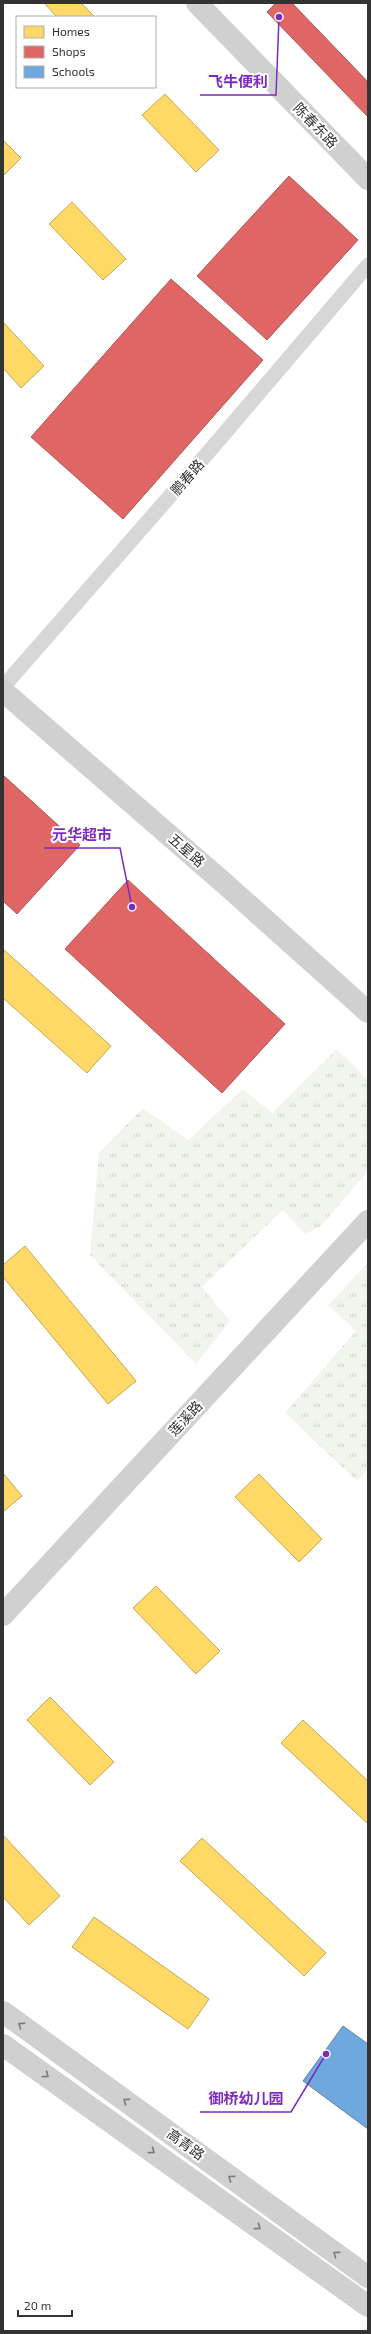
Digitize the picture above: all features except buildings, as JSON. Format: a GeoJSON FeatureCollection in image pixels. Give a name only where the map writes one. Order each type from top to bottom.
{"type":"FeatureCollection","features":[{"type":"Feature","properties":{"kind":"street","name":"陈春东路"},"geometry":{"type":"LineString","coordinates":[[197,3],[368,179]]}},
{"type":"Feature","properties":{"kind":"street","name":"鹏春路"},"geometry":{"type":"LineString","coordinates":[[3,687],[212,448],[368,265]]}},
{"type":"Feature","properties":{"kind":"street","name":"五星路"},"geometry":{"type":"LineString","coordinates":[[3,691],[218,877],[368,1012]]}},
{"type":"Feature","properties":{"kind":"street","name":"莲溪路"},"geometry":{"type":"LineString","coordinates":[[3,1615],[368,1221]]}},
{"type":"Feature","properties":{"kind":"street","name":"高青路"},"geometry":{"type":"LineString","coordinates":[[3,2012],[368,2277]]}},
{"type":"Feature","properties":{"kind":"street","name":"高青路"},"geometry":{"type":"LineString","coordinates":[[3,2044],[368,2306]]}},
{"type":"Feature","properties":{"kind":"green space"},"geometry":{"type":"Polygon","coordinates":[[[337,1049],[368,1080],[368,1171],[321,1226],[305,1234],[283,1210],[202,1287],[230,1321],[196,1364],[90,1255],[99,1153],[143,1108],[188,1140],[243,1089],[272,1113],[337,1049]]]}},
{"type":"Feature","properties":{"kind":"green space"},"geometry":{"type":"Polygon","coordinates":[[[368,1263],[368,1470],[357,1481],[285,1413],[356,1331],[328,1305],[368,1263]]]}},
{"type":"Feature","properties":{"kind":"place","name":"飞牛便利"},"geometry":{"type":"Point","coordinates":[279,17]}},
{"type":"Feature","properties":{"kind":"place","name":"元华超市"},"geometry":{"type":"Point","coordinates":[132,907]}},
{"type":"Feature","properties":{"kind":"place","name":"御桥幼儿园"},"geometry":{"type":"Point","coordinates":[326,2054]}}]}
